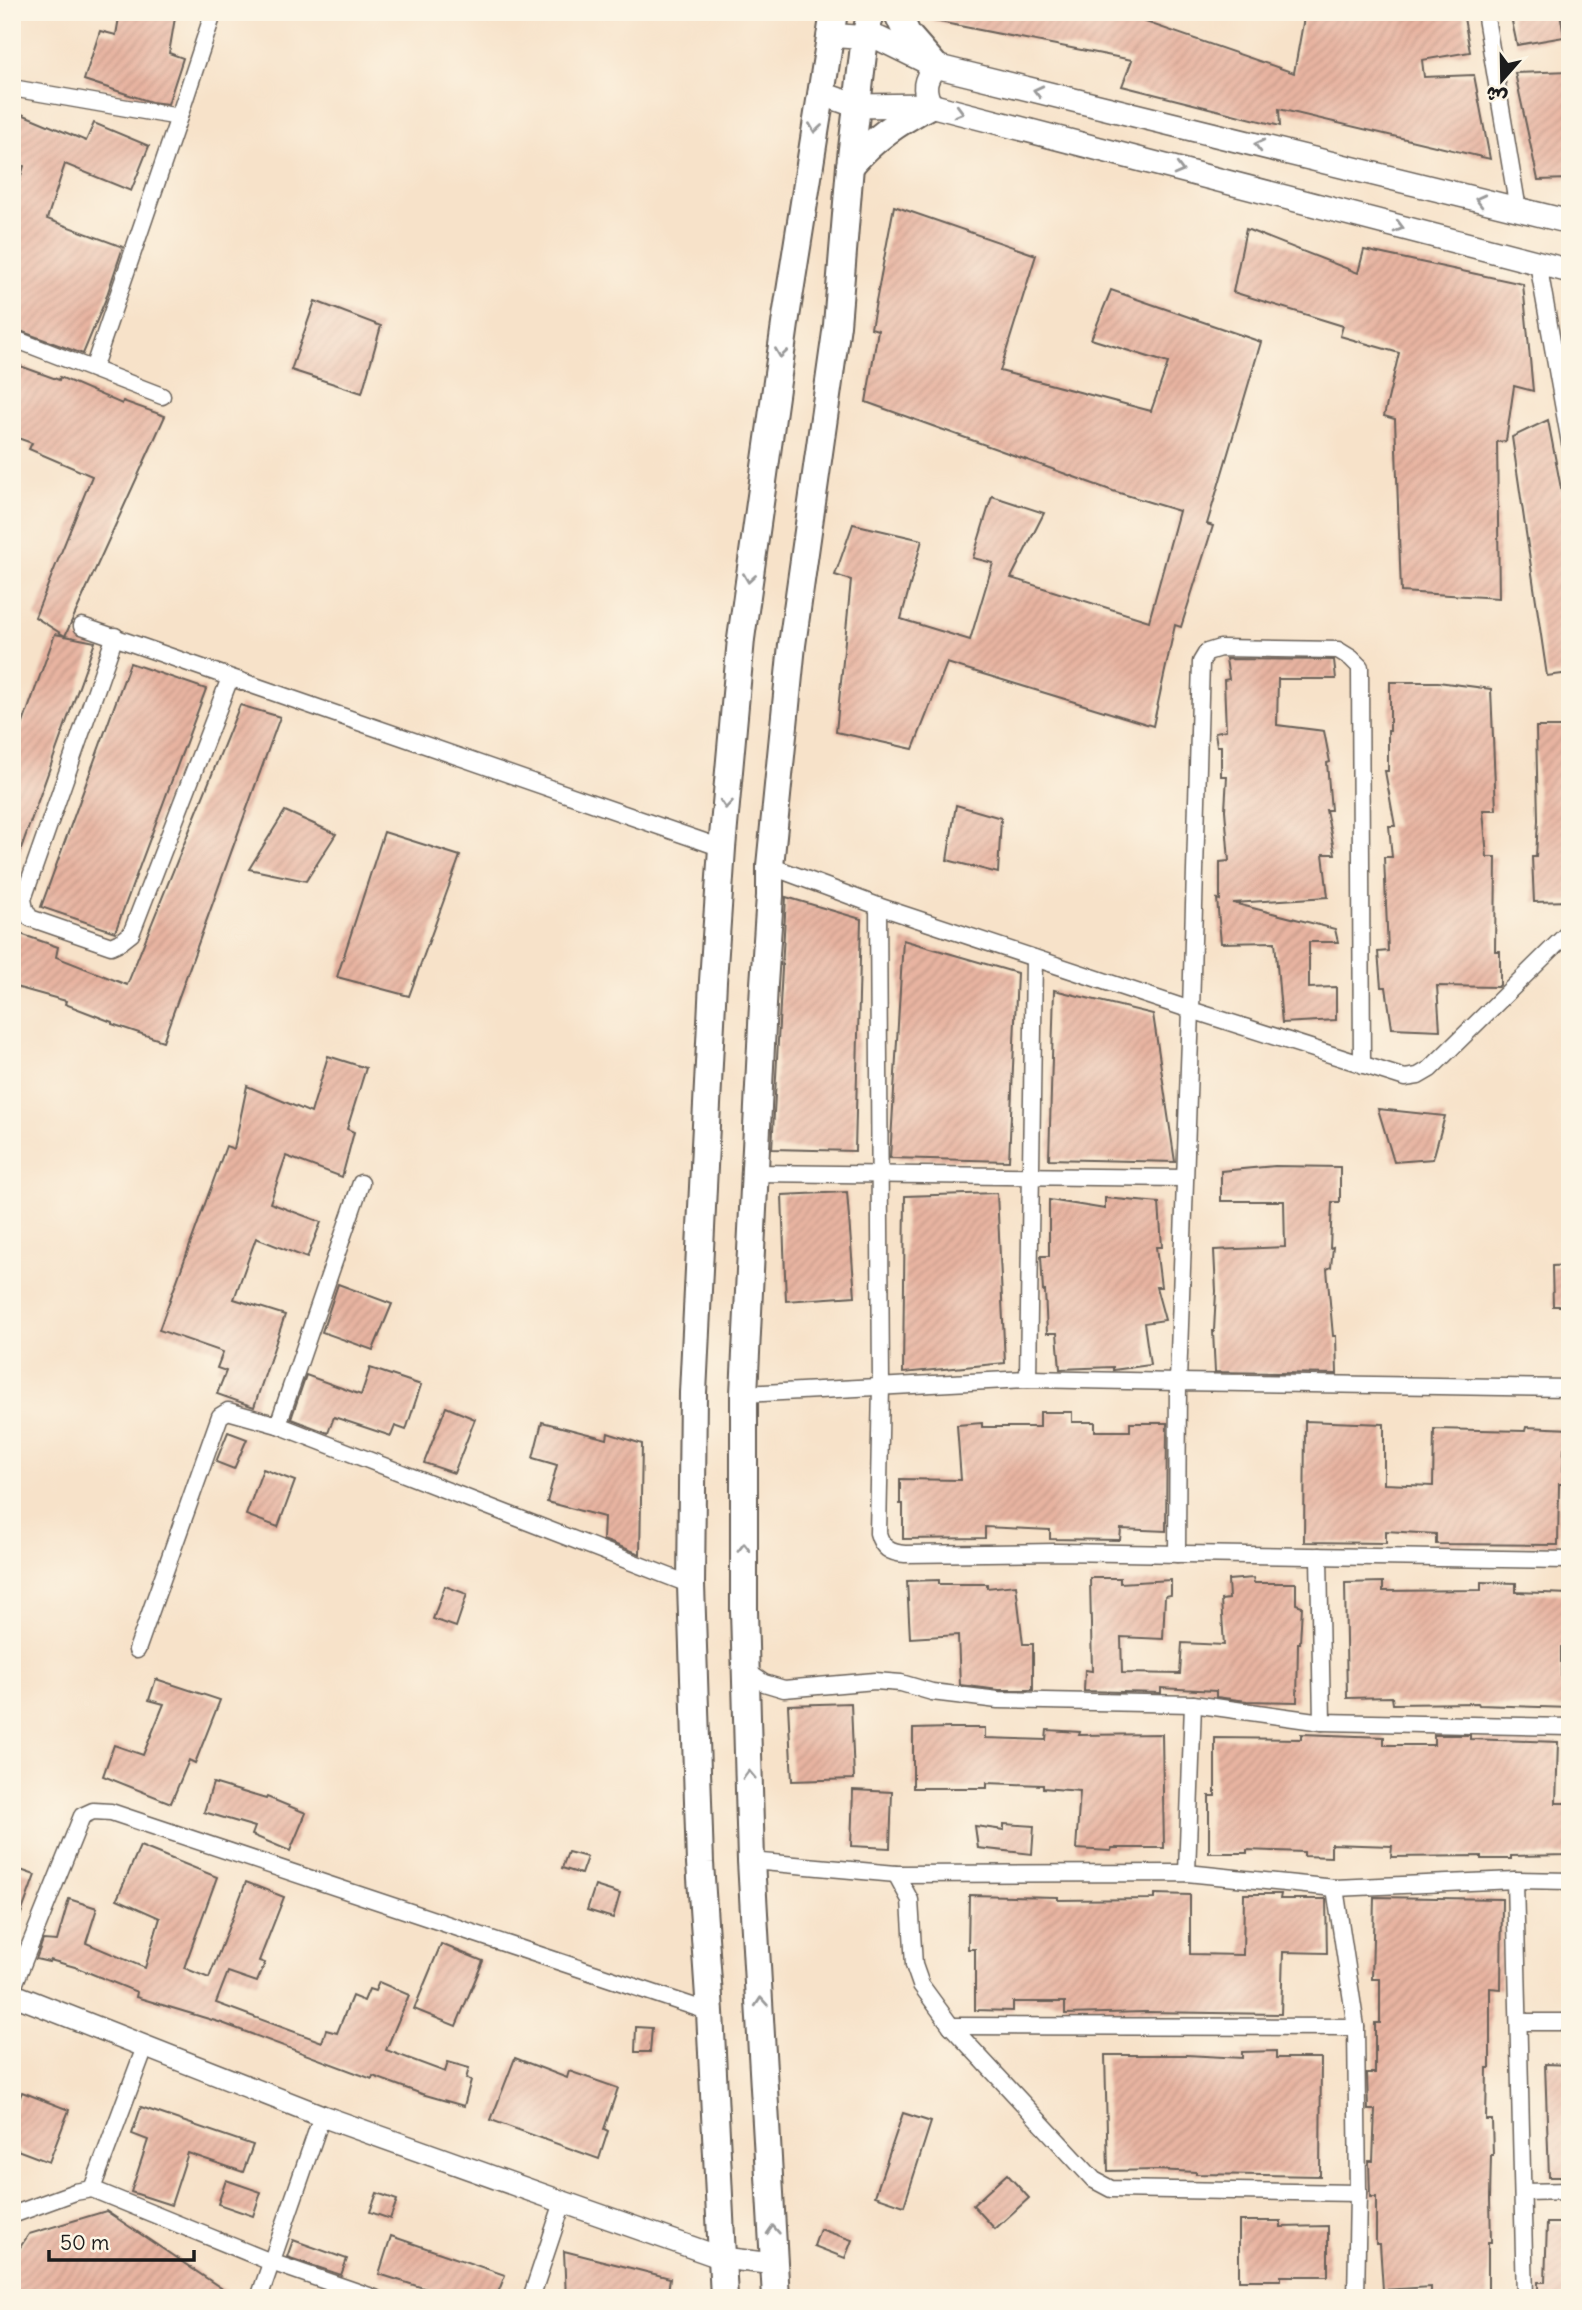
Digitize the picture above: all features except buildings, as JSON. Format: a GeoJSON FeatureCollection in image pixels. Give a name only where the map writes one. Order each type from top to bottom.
{"type":"FeatureCollection","features":[{"type":"Feature","properties":{"kind":"main road"},"geometry":{"type":"LineString","coordinates":[[897,12],[907,34],[935,66]]}},
{"type":"Feature","properties":{"kind":"main road"},"geometry":{"type":"LineString","coordinates":[[724,2298],[700,1863],[691,1585],[693,1392],[713,981],[741,639],[832,24],[868,24],[893,44],[935,66],[1570,222]]}},
{"type":"Feature","properties":{"kind":"main road"},"geometry":{"type":"LineString","coordinates":[[776,2298],[751,1861],[745,1670],[744,1394],[770,866],[792,645],[837,325],[850,166],[868,24]]}},
{"type":"Feature","properties":{"kind":"main road"},"geometry":{"type":"LineString","coordinates":[[930,105],[924,84],[935,66]]}},
{"type":"Feature","properties":{"kind":"main road"},"geometry":{"type":"LineString","coordinates":[[820,93],[857,106],[930,105],[1570,271]]}},
{"type":"Feature","properties":{"kind":"main road"},"geometry":{"type":"LineString","coordinates":[[850,166],[880,134],[898,121],[930,105]]}},
{"type":"Feature","properties":{"kind":"street"},"geometry":{"type":"LineString","coordinates":[[1485,12],[1518,210]]}},
{"type":"Feature","properties":{"kind":"street"},"geometry":{"type":"LineString","coordinates":[[93,369],[212,16]]}},
{"type":"Feature","properties":{"kind":"street"},"geometry":{"type":"LineString","coordinates":[[12,88],[179,117]]}},
{"type":"Feature","properties":{"kind":"street"},"geometry":{"type":"LineString","coordinates":[[1538,263],[1570,443]]}},
{"type":"Feature","properties":{"kind":"street"},"geometry":{"type":"LineString","coordinates":[[12,338],[162,396]]}},
{"type":"Feature","properties":{"kind":"street"},"geometry":{"type":"LineString","coordinates":[[82,626],[722,848]]}},
{"type":"Feature","properties":{"kind":"street"},"geometry":{"type":"LineString","coordinates":[[115,636],[23,899],[24,909],[30,918],[111,946],[131,934],[230,678]]}},
{"type":"Feature","properties":{"kind":"street"},"geometry":{"type":"LineString","coordinates":[[1178,1554],[1178,1382],[1201,662],[1208,652],[1220,648],[1338,650],[1360,667],[1362,1065]]}},
{"type":"Feature","properties":{"kind":"street"},"geometry":{"type":"LineString","coordinates":[[770,866],[878,906],[1034,958],[1405,1077],[1418,1076],[1430,1069],[1570,931]]}},
{"type":"Feature","properties":{"kind":"street"},"geometry":{"type":"LineString","coordinates":[[878,906],[881,1386],[878,1533],[880,1542],[887,1549],[905,1554],[1056,1552],[1570,1560]]}},
{"type":"Feature","properties":{"kind":"street"},"geometry":{"type":"LineString","coordinates":[[1028,1379],[1034,958]]}},
{"type":"Feature","properties":{"kind":"street"},"geometry":{"type":"LineString","coordinates":[[755,1173],[1185,1178]]}},
{"type":"Feature","properties":{"kind":"street"},"geometry":{"type":"LineString","coordinates":[[278,1425],[361,1183]]}},
{"type":"Feature","properties":{"kind":"street"},"geometry":{"type":"LineString","coordinates":[[744,1394],[1028,1379],[1570,1388]]}},
{"type":"Feature","properties":{"kind":"street"},"geometry":{"type":"LineString","coordinates":[[137,1650],[220,1416],[228,1411],[278,1425],[691,1585]]}},
{"type":"Feature","properties":{"kind":"street"},"geometry":{"type":"LineString","coordinates":[[1319,1556],[1322,1722]]}},
{"type":"Feature","properties":{"kind":"street"},"geometry":{"type":"LineString","coordinates":[[745,1670],[764,1683],[784,1689],[875,1681],[901,1683],[932,1692],[998,1700],[1193,1704],[1322,1722],[1570,1727]]}},
{"type":"Feature","properties":{"kind":"street"},"geometry":{"type":"LineString","coordinates":[[1187,1873],[1193,1704]]}},
{"type":"Feature","properties":{"kind":"street"},"geometry":{"type":"LineString","coordinates":[[710,2012],[111,1812],[93,1811],[82,1816],[12,1992],[322,2116],[722,2258],[774,2264]]}},
{"type":"Feature","properties":{"kind":"street"},"geometry":{"type":"LineString","coordinates":[[751,1861],[896,1874],[1187,1873],[1335,1888],[1515,1880],[1570,1881]]}},
{"type":"Feature","properties":{"kind":"street"},"geometry":{"type":"LineString","coordinates":[[896,1874],[910,1900],[914,1965],[922,1986],[951,2026],[1101,2185],[1111,2189],[1358,2193]]}},
{"type":"Feature","properties":{"kind":"street"},"geometry":{"type":"LineString","coordinates":[[1515,1880],[1525,2298]]}},
{"type":"Feature","properties":{"kind":"street"},"geometry":{"type":"LineString","coordinates":[[1335,1888],[1356,2027],[1356,2298]]}},
{"type":"Feature","properties":{"kind":"street"},"geometry":{"type":"LineString","coordinates":[[1519,2022],[1570,2022]]}},
{"type":"Feature","properties":{"kind":"street"},"geometry":{"type":"LineString","coordinates":[[951,2026],[1356,2027]]}},
{"type":"Feature","properties":{"kind":"street"},"geometry":{"type":"LineString","coordinates":[[92,2189],[145,2046]]}},
{"type":"Feature","properties":{"kind":"street"},"geometry":{"type":"LineString","coordinates":[[259,2298],[322,2116]]}},
{"type":"Feature","properties":{"kind":"street"},"geometry":{"type":"LineString","coordinates":[[12,2216],[75,2192],[92,2189],[271,2262],[375,2298]]}},
{"type":"Feature","properties":{"kind":"street"},"geometry":{"type":"LineString","coordinates":[[1523,2192],[1570,2191]]}},
{"type":"Feature","properties":{"kind":"street"},"geometry":{"type":"LineString","coordinates":[[531,2298],[563,2202]]}}]}
